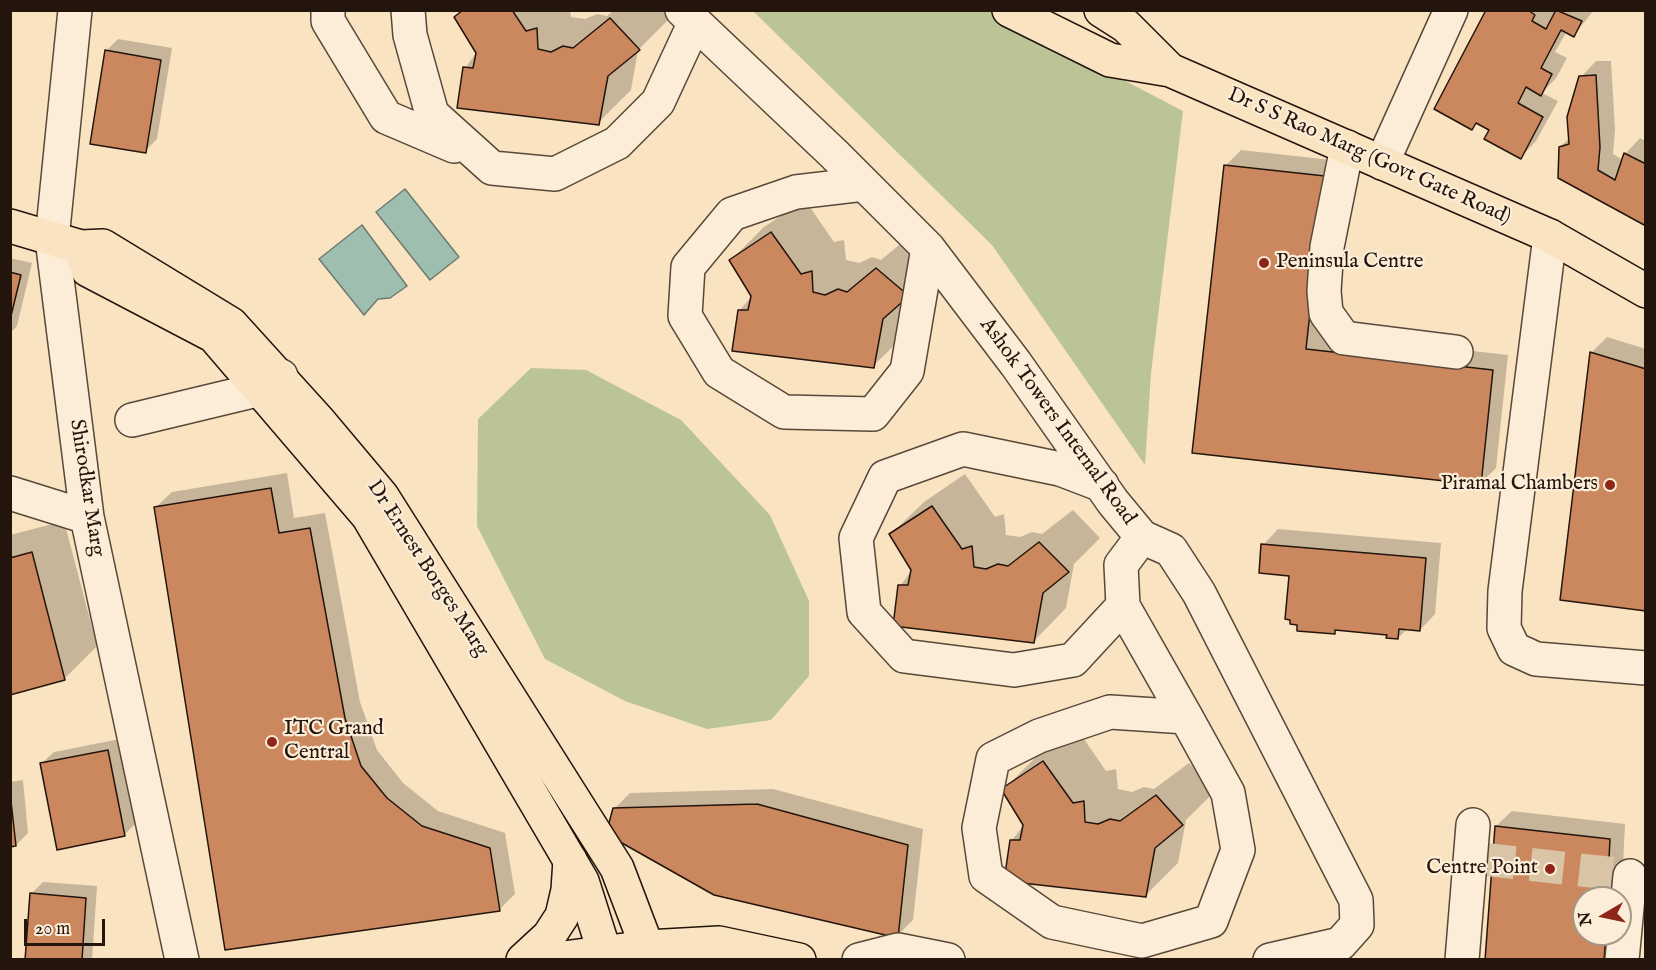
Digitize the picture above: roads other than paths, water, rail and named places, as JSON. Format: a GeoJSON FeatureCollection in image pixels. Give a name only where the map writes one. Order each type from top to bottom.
{"type":"FeatureCollection","features":[{"type":"Feature","properties":{"kind":"main road"},"geometry":{"type":"LineString","coordinates":[[1009,10],[1110,60],[1170,70]]}},
{"type":"Feature","properties":{"kind":"main road","name":"Dr S S Rao Marg (Govt Gate Road)"},"geometry":{"type":"LineString","coordinates":[[1101,10],[1126,26],[1170,70],[1550,236],[1646,291]]}},
{"type":"Feature","properties":{"kind":"main road"},"geometry":{"type":"LineString","coordinates":[[10,226],[67,243]]}},
{"type":"Feature","properties":{"kind":"main road","name":"Dr Ernest Borges Marg"},"geometry":{"type":"LineString","coordinates":[[67,243],[88,270],[214,336],[271,383],[310,429],[368,516],[576,871],[606,956]]}},
{"type":"Feature","properties":{"kind":"main road","name":"Dr Ernest Borges Marg"},"geometry":{"type":"LineString","coordinates":[[310,429],[382,496],[617,868],[646,954]]}},
{"type":"Feature","properties":{"kind":"main road"},"geometry":{"type":"LineString","coordinates":[[523,960],[549,936],[562,916],[568,890],[576,871],[617,868]]}},
{"type":"Feature","properties":{"kind":"main road"},"geometry":{"type":"LineString","coordinates":[[548,960],[646,954],[719,942],[799,960]]}},
{"type":"Feature","properties":{"kind":"street","name":"Shirodkar Marg"},"geometry":{"type":"LineString","coordinates":[[75,10],[67,243],[87,517],[182,960]]}},
{"type":"Feature","properties":{"kind":"street"},"geometry":{"type":"LineString","coordinates":[[328,10],[328,21],[386,117],[480,157]]}},
{"type":"Feature","properties":{"kind":"street"},"geometry":{"type":"LineString","coordinates":[[408,10],[410,35],[432,114],[492,168],[555,174],[617,143],[658,102],[688,16]]}},
{"type":"Feature","properties":{"kind":"street"},"geometry":{"type":"LineString","coordinates":[[1382,162],[1451,10]]}},
{"type":"Feature","properties":{"kind":"street","name":"Ashok Towers Internal Road"},"geometry":{"type":"LineString","coordinates":[[688,16],[928,248],[1142,537],[1171,550],[1199,593],[1356,900],[1357,925],[1340,944],[1303,956],[1270,960]]}},
{"type":"Feature","properties":{"kind":"street"},"geometry":{"type":"LineString","coordinates":[[1347,147],[1327,247],[1324,291],[1326,313],[1344,338],[1456,352]]}},
{"type":"Feature","properties":{"kind":"street"},"geometry":{"type":"LineString","coordinates":[[864,184],[796,192],[732,214],[688,267],[685,316],[719,372],[784,412],[873,414],[907,371],[928,248]]}},
{"type":"Feature","properties":{"kind":"street"},"geometry":{"type":"LineString","coordinates":[[1550,236],[1505,591],[1504,628],[1514,649],[1536,659],[1646,668]]}},
{"type":"Feature","properties":{"kind":"street"},"geometry":{"type":"LineString","coordinates":[[132,420],[271,383]]}},
{"type":"Feature","properties":{"kind":"street"},"geometry":{"type":"LineString","coordinates":[[1102,485],[1060,469],[963,449],[885,477],[856,538],[864,612],[904,656],[1014,670],[1073,660],[1122,606]]}},
{"type":"Feature","properties":{"kind":"street"},"geometry":{"type":"LineString","coordinates":[[10,493],[87,517]]}},
{"type":"Feature","properties":{"kind":"street"},"geometry":{"type":"LineString","coordinates":[[1142,537],[1121,565],[1122,606],[1186,717],[1228,793],[1238,850],[1211,921],[1142,941],[1052,922],[986,876],[979,828],[993,759],[1039,736],[1110,712],[1186,717]]}},
{"type":"Feature","properties":{"kind":"street"},"geometry":{"type":"LineString","coordinates":[[1462,960],[1476,858],[1473,825]]}},
{"type":"Feature","properties":{"kind":"street"},"geometry":{"type":"LineString","coordinates":[[1622,960],[1631,876]]}},
{"type":"Feature","properties":{"kind":"street"},"geometry":{"type":"LineString","coordinates":[[859,960],[898,950],[948,960]]}},
{"type":"Feature","properties":{"kind":"tunnel"},"geometry":{"type":"LineString","coordinates":[[1482,859],[1617,874]]}},
{"type":"Feature","properties":{"kind":"place","name":"Peninsula Centre"},"geometry":{"type":"Point","coordinates":[1264,263]}},
{"type":"Feature","properties":{"kind":"place","name":"Piramal Chambers"},"geometry":{"type":"Point","coordinates":[1610,485]}},
{"type":"Feature","properties":{"kind":"place","name":"ITC Grand Central"},"geometry":{"type":"Point","coordinates":[272,742]}},
{"type":"Feature","properties":{"kind":"place","name":"Centre Point"},"geometry":{"type":"Point","coordinates":[1550,869]}}]}
